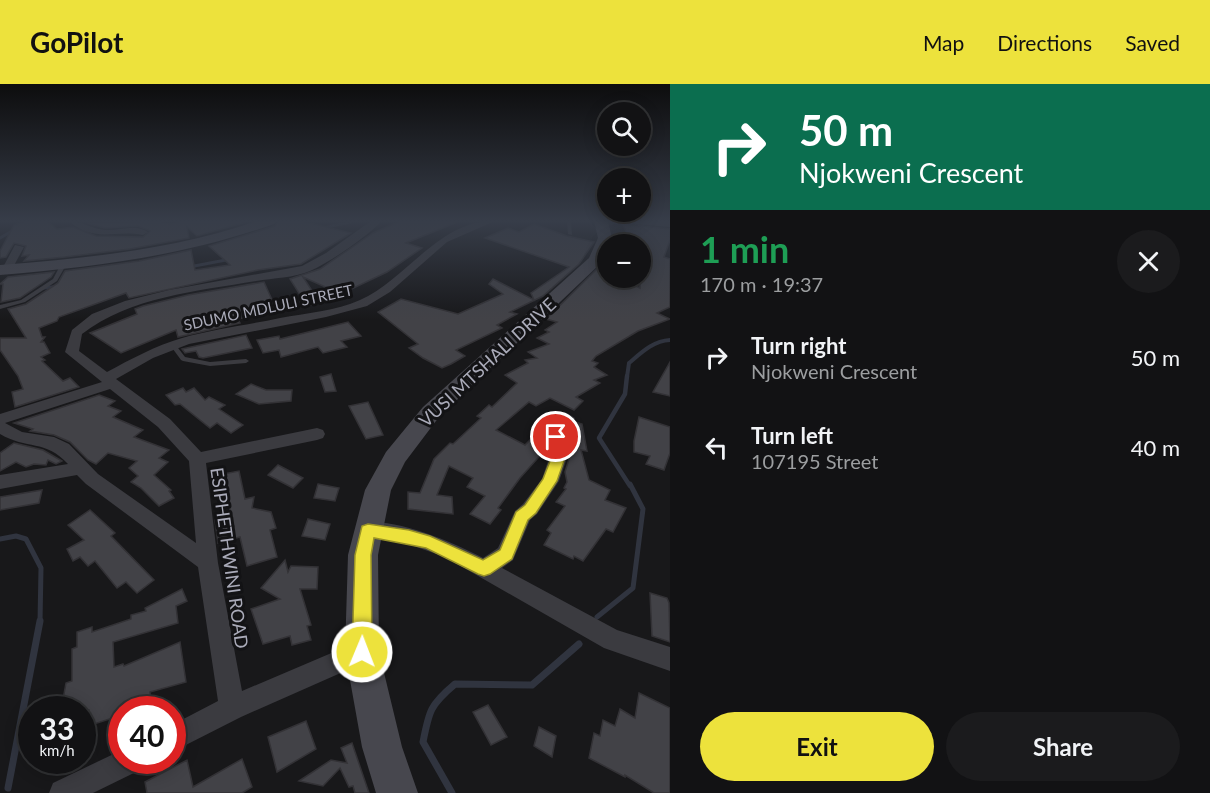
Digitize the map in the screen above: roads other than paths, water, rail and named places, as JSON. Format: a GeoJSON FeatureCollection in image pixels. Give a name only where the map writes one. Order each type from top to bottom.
{"type":"FeatureCollection","features":[{"type":"Feature","properties":{"kind":"street"},"geometry":{"type":"LineString","coordinates":[[4,270],[14,254]]}},
{"type":"Feature","properties":{"kind":"street"},"geometry":{"type":"LineString","coordinates":[[4,270],[111,261],[153,254]]}},
{"type":"Feature","properties":{"kind":"street","name":"ESIPHETHWINI ROAD"},"geometry":{"type":"LineString","coordinates":[[232,708],[208,563],[197,459],[164,423],[79,358],[72,352],[70,345],[73,335],[83,325],[99,315],[147,298],[305,269],[331,254]]}},
{"type":"Feature","properties":{"kind":"street","name":"SDUMO MDLULI STREET"},"geometry":{"type":"LineString","coordinates":[[0,419],[110,380],[148,355],[173,345],[363,303],[386,290],[428,254]]}},
{"type":"Feature","properties":{"kind":"street","name":"VUSI MTSHALI DRIVE"},"geometry":{"type":"LineString","coordinates":[[397,793],[382,747],[362,652],[363,555],[378,490],[395,458],[413,432],[451,392],[596,260],[598,254]]}},
{"type":"Feature","properties":{"kind":"street"},"geometry":{"type":"LineString","coordinates":[[484,569],[506,554],[522,516],[530,509],[550,481],[557,461],[556,437],[567,418]]}},
{"type":"Feature","properties":{"kind":"street"},"geometry":{"type":"LineString","coordinates":[[0,427],[18,437],[54,443],[69,454],[79,468],[92,479],[208,563]]}},
{"type":"Feature","properties":{"kind":"street"},"geometry":{"type":"LineString","coordinates":[[197,459],[316,434]]}},
{"type":"Feature","properties":{"kind":"street"},"geometry":{"type":"LineString","coordinates":[[0,482],[79,468]]}},
{"type":"Feature","properties":{"kind":"street"},"geometry":{"type":"LineString","coordinates":[[368,530],[409,536],[430,542],[484,569],[612,640],[670,659]]}},
{"type":"Feature","properties":{"kind":"street"},"geometry":{"type":"LineString","coordinates":[[186,732],[232,708],[362,652]]}},
{"type":"Feature","properties":{"kind":"street"},"geometry":{"type":"LineString","coordinates":[[63,793],[108,771]]}},
{"type":"Feature","properties":{"kind":"lane"},"geometry":{"type":"LineString","coordinates":[[0,308],[23,301],[55,280],[63,265]]}},
{"type":"Feature","properties":{"kind":"lane"},"geometry":{"type":"LineString","coordinates":[[173,345],[183,359],[210,364],[246,361]]}},
{"type":"Feature","properties":{"kind":"waterway"},"geometry":{"type":"LineString","coordinates":[[189,267],[231,259]]}},
{"type":"Feature","properties":{"kind":"waterway"},"geometry":{"type":"LineString","coordinates":[[44,288],[60,286]]}},
{"type":"Feature","properties":{"kind":"waterway"},"geometry":{"type":"LineString","coordinates":[[627,377],[629,363],[653,345],[670,340]]}},
{"type":"Feature","properties":{"kind":"waterway"},"geometry":{"type":"LineString","coordinates":[[627,376],[625,394],[599,438],[630,486]]}},
{"type":"Feature","properties":{"kind":"waterway"},"geometry":{"type":"LineString","coordinates":[[597,617],[633,588],[643,509],[630,484]]}},
{"type":"Feature","properties":{"kind":"waterway"},"geometry":{"type":"LineString","coordinates":[[0,539],[16,536],[26,539],[41,568],[40,622]]}},
{"type":"Feature","properties":{"kind":"waterway"},"geometry":{"type":"LineString","coordinates":[[8,788],[40,621]]}},
{"type":"Feature","properties":{"kind":"waterway"},"geometry":{"type":"LineString","coordinates":[[452,793],[423,742],[429,716],[435,703],[455,684],[532,685],[579,644]]}}]}
